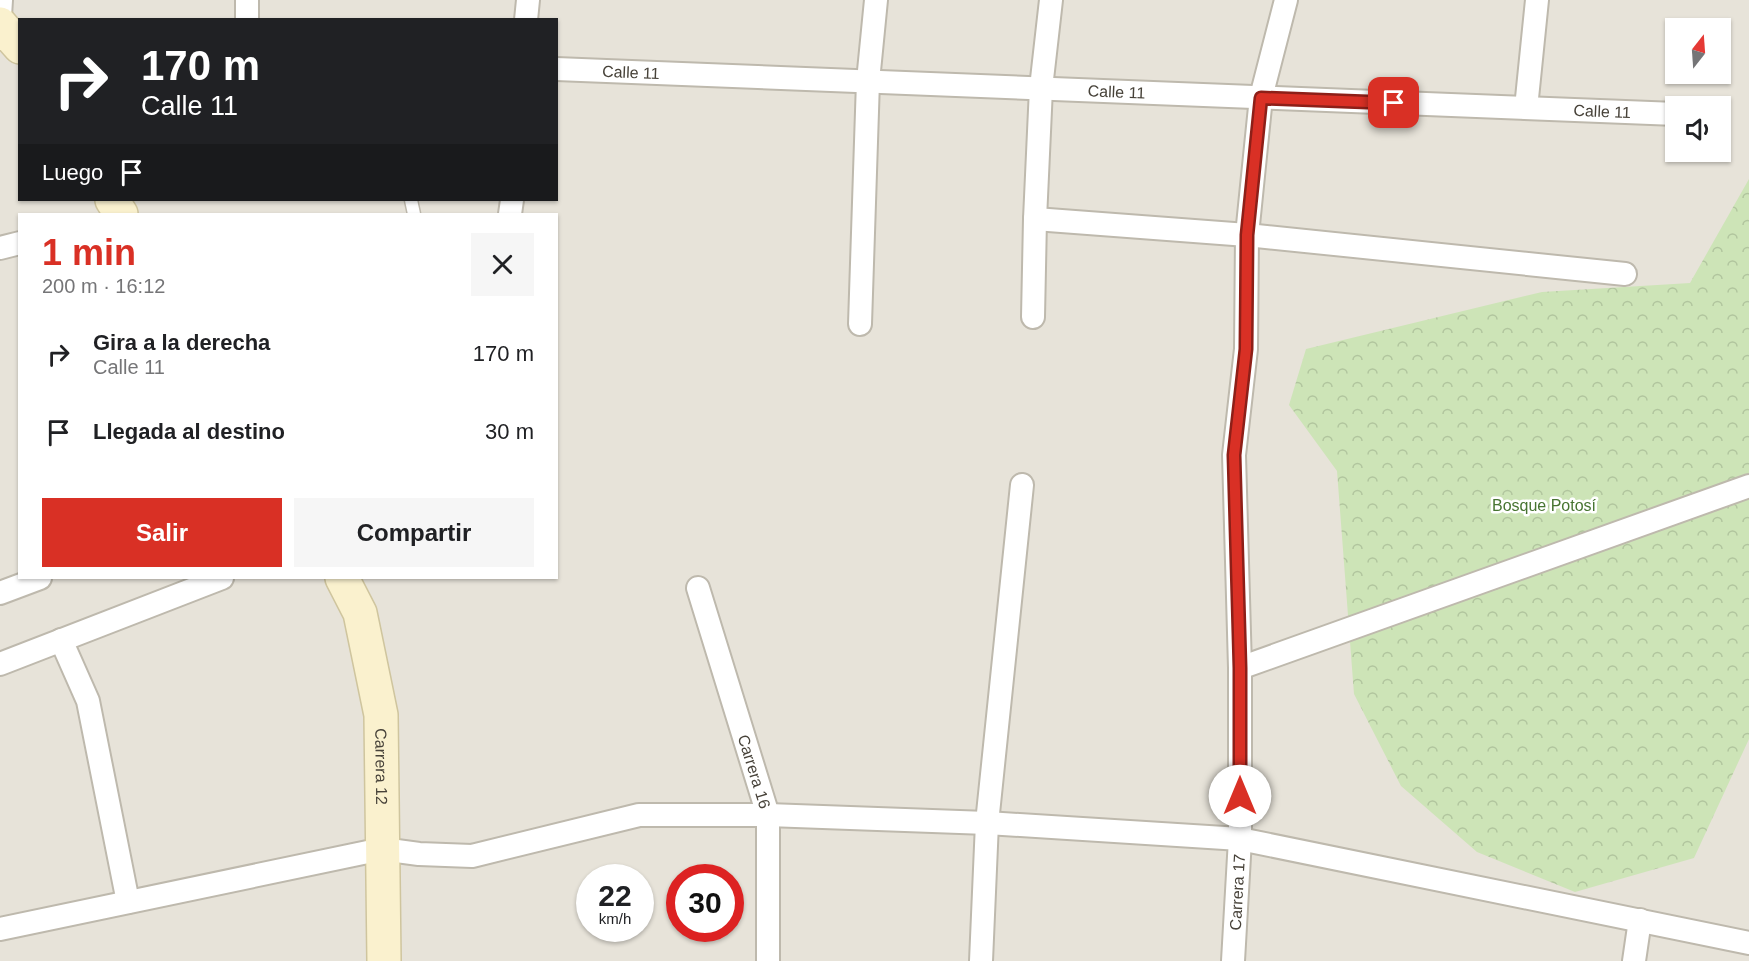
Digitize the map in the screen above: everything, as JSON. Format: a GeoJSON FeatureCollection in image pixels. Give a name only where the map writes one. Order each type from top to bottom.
{"type":"FeatureCollection","features":[{"type":"Feature","properties":{"kind":"main road"},"geometry":{"type":"LineString","coordinates":[[0,24],[18,45]]}},
{"type":"Feature","properties":{"kind":"main road","name":"Carrera 12"},"geometry":{"type":"LineString","coordinates":[[343,579],[360,613],[381,715],[384,961]]}},
{"type":"Feature","properties":{"kind":"street"},"geometry":{"type":"LineString","coordinates":[[0,16],[1,0]]}},
{"type":"Feature","properties":{"kind":"street"},"geometry":{"type":"LineString","coordinates":[[247,0],[247,18]]}},
{"type":"Feature","properties":{"kind":"street"},"geometry":{"type":"LineString","coordinates":[[526,18],[528,0]]}},
{"type":"Feature","properties":{"kind":"street"},"geometry":{"type":"LineString","coordinates":[[860,324],[868,81],[876,0]]}},
{"type":"Feature","properties":{"kind":"street"},"geometry":{"type":"LineString","coordinates":[[1034,317],[1035,219],[1041,88],[1051,0]]}},
{"type":"Feature","properties":{"kind":"street","name":"Carrera 17"},"geometry":{"type":"LineString","coordinates":[[1233,961],[1240,839],[1240,668],[1234,455],[1246,349],[1247,235],[1261,98],[1286,0]]}},
{"type":"Feature","properties":{"kind":"street"},"geometry":{"type":"LineString","coordinates":[[1526,108],[1537,0]]}},
{"type":"Feature","properties":{"kind":"street"},"geometry":{"type":"LineString","coordinates":[[0,53],[18,48]]}},
{"type":"Feature","properties":{"kind":"street","name":"Calle 11"},"geometry":{"type":"LineString","coordinates":[[558,69],[1665,114]]}},
{"type":"Feature","properties":{"kind":"street"},"geometry":{"type":"LineString","coordinates":[[1035,219],[1247,235],[1625,274]]}},
{"type":"Feature","properties":{"kind":"street"},"geometry":{"type":"LineString","coordinates":[[0,248],[18,244]]}},
{"type":"Feature","properties":{"kind":"street"},"geometry":{"type":"LineString","coordinates":[[981,961],[987,823],[1022,485]]}},
{"type":"Feature","properties":{"kind":"street"},"geometry":{"type":"LineString","coordinates":[[1240,668],[1749,486]]}},
{"type":"Feature","properties":{"kind":"street"},"geometry":{"type":"LineString","coordinates":[[0,593],[37,579]]}},
{"type":"Feature","properties":{"kind":"street"},"geometry":{"type":"LineString","coordinates":[[0,664],[219,579]]}},
{"type":"Feature","properties":{"kind":"street","name":"Carrera 16"},"geometry":{"type":"LineString","coordinates":[[699,588],[768,815],[768,961]]}},
{"type":"Feature","properties":{"kind":"street"},"geometry":{"type":"LineString","coordinates":[[61,640],[88,701],[128,902]]}},
{"type":"Feature","properties":{"kind":"street"},"geometry":{"type":"LineString","coordinates":[[0,929],[382,849],[419,854],[472,856],[639,814],[768,815],[987,823],[1240,839],[1749,943]]}},
{"type":"Feature","properties":{"kind":"street"},"geometry":{"type":"LineString","coordinates":[[1634,961],[1640,921]]}},
{"type":"Feature","properties":{"kind":"shaded area"},"geometry":{"type":"Polygon","coordinates":[[[0,0],[1749,0],[1749,961],[0,961],[0,0]]]}},
{"type":"Feature","properties":{"kind":"green space","name":"Bosque Potosí"},"geometry":{"type":"Polygon","coordinates":[[[1749,179],[1749,739],[1694,858],[1575,892],[1477,852],[1401,786],[1354,694],[1337,471],[1289,405],[1306,349],[1542,292],[1690,283],[1749,179]]]}},
{"type":"Feature","properties":{"kind":"route"},"geometry":{"type":"LineString","coordinates":[[1240,796],[1240,668],[1234,455],[1246,349],[1247,235],[1261,98],[1394,103]]}}]}
